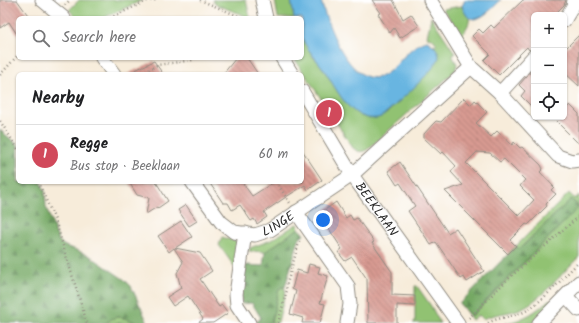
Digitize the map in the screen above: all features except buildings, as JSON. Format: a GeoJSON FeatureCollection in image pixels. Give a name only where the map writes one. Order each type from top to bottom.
{"type":"FeatureCollection","features":[{"type":"Feature","properties":{"kind":"street"},"geometry":{"type":"LineString","coordinates":[[42,0],[62,16]]}},
{"type":"Feature","properties":{"kind":"street"},"geometry":{"type":"LineString","coordinates":[[262,0],[266,16]]}},
{"type":"Feature","properties":{"kind":"street"},"geometry":{"type":"LineString","coordinates":[[430,0],[471,67],[500,93],[558,156],[572,161],[579,160]]}},
{"type":"Feature","properties":{"kind":"street"},"geometry":{"type":"LineString","coordinates":[[567,16],[573,6],[574,0]]}},
{"type":"Feature","properties":{"kind":"street"},"geometry":{"type":"LineString","coordinates":[[500,93],[531,59]]}},
{"type":"Feature","properties":{"kind":"street"},"geometry":{"type":"LineString","coordinates":[[104,60],[112,72]]}},
{"type":"Feature","properties":{"kind":"street"},"geometry":{"type":"LineString","coordinates":[[283,60],[291,72]]}},
{"type":"Feature","properties":{"kind":"street","name":"LINGE"},"geometry":{"type":"LineString","coordinates":[[193,184],[221,222],[234,232],[255,235],[270,230],[352,175],[471,67]]}},
{"type":"Feature","properties":{"kind":"street","name":"BEEKLAAN"},"geometry":{"type":"LineString","coordinates":[[304,94],[352,175],[458,323]]}},
{"type":"Feature","properties":{"kind":"street"},"geometry":{"type":"LineString","coordinates":[[296,212],[348,286],[350,304],[347,323]]}},
{"type":"Feature","properties":{"kind":"street"},"geometry":{"type":"LineString","coordinates":[[245,234],[236,294],[237,304],[249,323]]}},
{"type":"Feature","properties":{"kind":"street"},"geometry":{"type":"LineString","coordinates":[[538,323],[579,282]]}},
{"type":"Feature","properties":{"kind":"street"},"geometry":{"type":"LineString","coordinates":[[566,296],[579,310]]}},
{"type":"Feature","properties":{"kind":"path"},"geometry":{"type":"LineString","coordinates":[[114,16],[146,1],[158,0]]}},
{"type":"Feature","properties":{"kind":"path"},"geometry":{"type":"LineString","coordinates":[[200,0],[238,16]]}},
{"type":"Feature","properties":{"kind":"path"},"geometry":{"type":"LineString","coordinates":[[0,75],[16,57]]}},
{"type":"Feature","properties":{"kind":"path"},"geometry":{"type":"LineString","coordinates":[[146,72],[158,65],[194,60]]}},
{"type":"Feature","properties":{"kind":"path"},"geometry":{"type":"LineString","coordinates":[[0,121],[16,146]]}},
{"type":"Feature","properties":{"kind":"path"},"geometry":{"type":"LineString","coordinates":[[39,184],[55,220],[86,323]]}},
{"type":"Feature","properties":{"kind":"path"},"geometry":{"type":"LineString","coordinates":[[277,184],[296,212]]}},
{"type":"Feature","properties":{"kind":"path"},"geometry":{"type":"LineString","coordinates":[[464,323],[507,280],[579,216]]}},
{"type":"Feature","properties":{"kind":"path"},"geometry":{"type":"LineString","coordinates":[[278,323],[299,240],[310,232]]}},
{"type":"Feature","properties":{"kind":"path"},"geometry":{"type":"LineString","coordinates":[[488,323],[495,319],[523,312],[535,305],[579,262]]}},
{"type":"Feature","properties":{"kind":"green space"},"geometry":{"type":"Polygon","coordinates":[[[79,0],[143,0],[107,16],[75,16],[69,10],[79,0]]]}},
{"type":"Feature","properties":{"kind":"green space"},"geometry":{"type":"Polygon","coordinates":[[[213,0],[246,0],[250,16],[245,16],[215,4],[213,0]]]}},
{"type":"Feature","properties":{"kind":"green space"},"geometry":{"type":"Polygon","coordinates":[[[275,0],[291,0],[294,16],[278,16],[275,0]]]}},
{"type":"Feature","properties":{"kind":"green space"},"geometry":{"type":"Polygon","coordinates":[[[462,6],[469,20],[462,36],[443,9],[462,6]]]}},
{"type":"Feature","properties":{"kind":"green space"},"geometry":{"type":"Polygon","coordinates":[[[431,17],[455,53],[452,55],[457,64],[455,71],[368,149],[360,152],[353,148],[331,114],[333,112],[329,105],[326,106],[295,60],[304,60],[304,41],[313,57],[320,64],[342,98],[355,112],[361,116],[388,112],[426,75],[437,51],[433,44],[435,46],[437,44],[432,38],[427,37],[431,17]]]}},
{"type":"Feature","properties":{"kind":"green space"},"geometry":{"type":"Polygon","coordinates":[[[0,130],[16,143],[16,184],[42,184],[45,191],[46,207],[58,239],[67,247],[90,256],[125,280],[131,286],[148,323],[139,323],[119,317],[111,319],[106,323],[0,323],[0,130]]]}},
{"type":"Feature","properties":{"kind":"green space"},"geometry":{"type":"Polygon","coordinates":[[[569,193],[575,199],[579,195],[579,206],[571,199],[519,249],[516,246],[569,193]]]}},
{"type":"Feature","properties":{"kind":"green space"},"geometry":{"type":"Polygon","coordinates":[[[571,199],[579,207],[471,316],[459,304],[516,246],[520,249],[571,199]]]}},
{"type":"Feature","properties":{"kind":"green space"},"geometry":{"type":"Polygon","coordinates":[[[579,207],[579,257],[545,292],[530,304],[517,310],[483,319],[479,315],[472,320],[460,304],[472,316],[579,207]]]}},
{"type":"Feature","properties":{"kind":"green space"},"geometry":{"type":"Polygon","coordinates":[[[297,224],[299,228],[265,252],[249,251],[250,248],[271,240],[297,224]]]}},
{"type":"Feature","properties":{"kind":"green space"},"geometry":{"type":"Polygon","coordinates":[[[299,228],[304,235],[299,239],[285,287],[279,289],[271,323],[255,323],[261,318],[252,303],[242,304],[241,299],[246,265],[263,266],[265,252],[299,228]]]}},
{"type":"Feature","properties":{"kind":"green space"},"geometry":{"type":"Polygon","coordinates":[[[222,237],[238,242],[236,269],[219,245],[222,237]]]}},
{"type":"Feature","properties":{"kind":"green space"},"geometry":{"type":"Polygon","coordinates":[[[415,286],[417,286],[431,306],[440,323],[413,323],[415,321],[415,286]]]}},
{"type":"Feature","properties":{"kind":"green space"},"geometry":{"type":"Polygon","coordinates":[[[285,287],[284,289],[286,290],[278,322],[271,323],[279,289],[285,287]]]}},
{"type":"Feature","properties":{"kind":"green space"},"geometry":{"type":"Polygon","coordinates":[[[550,299],[554,303],[533,323],[506,323],[519,320],[530,314],[550,299]]]}},
{"type":"Feature","properties":{"kind":"green space"},"geometry":{"type":"Polygon","coordinates":[[[118,317],[138,323],[106,323],[112,318],[118,317]]]}},
{"type":"Feature","properties":{"kind":"water"},"geometry":{"type":"Polygon","coordinates":[[[291,0],[321,0],[335,40],[353,67],[363,75],[375,78],[387,73],[415,46],[427,41],[437,49],[439,57],[437,62],[423,79],[381,117],[364,117],[355,112],[345,103],[304,42],[304,16],[294,16],[291,0]]]}},
{"type":"Feature","properties":{"kind":"water"},"geometry":{"type":"Polygon","coordinates":[[[465,0],[501,0],[486,14],[475,19],[470,18],[466,14],[462,6],[465,0]]]}},
{"type":"Feature","properties":{"kind":"place","name":"Regge"},"geometry":{"type":"Point","coordinates":[329,113]}}]}
